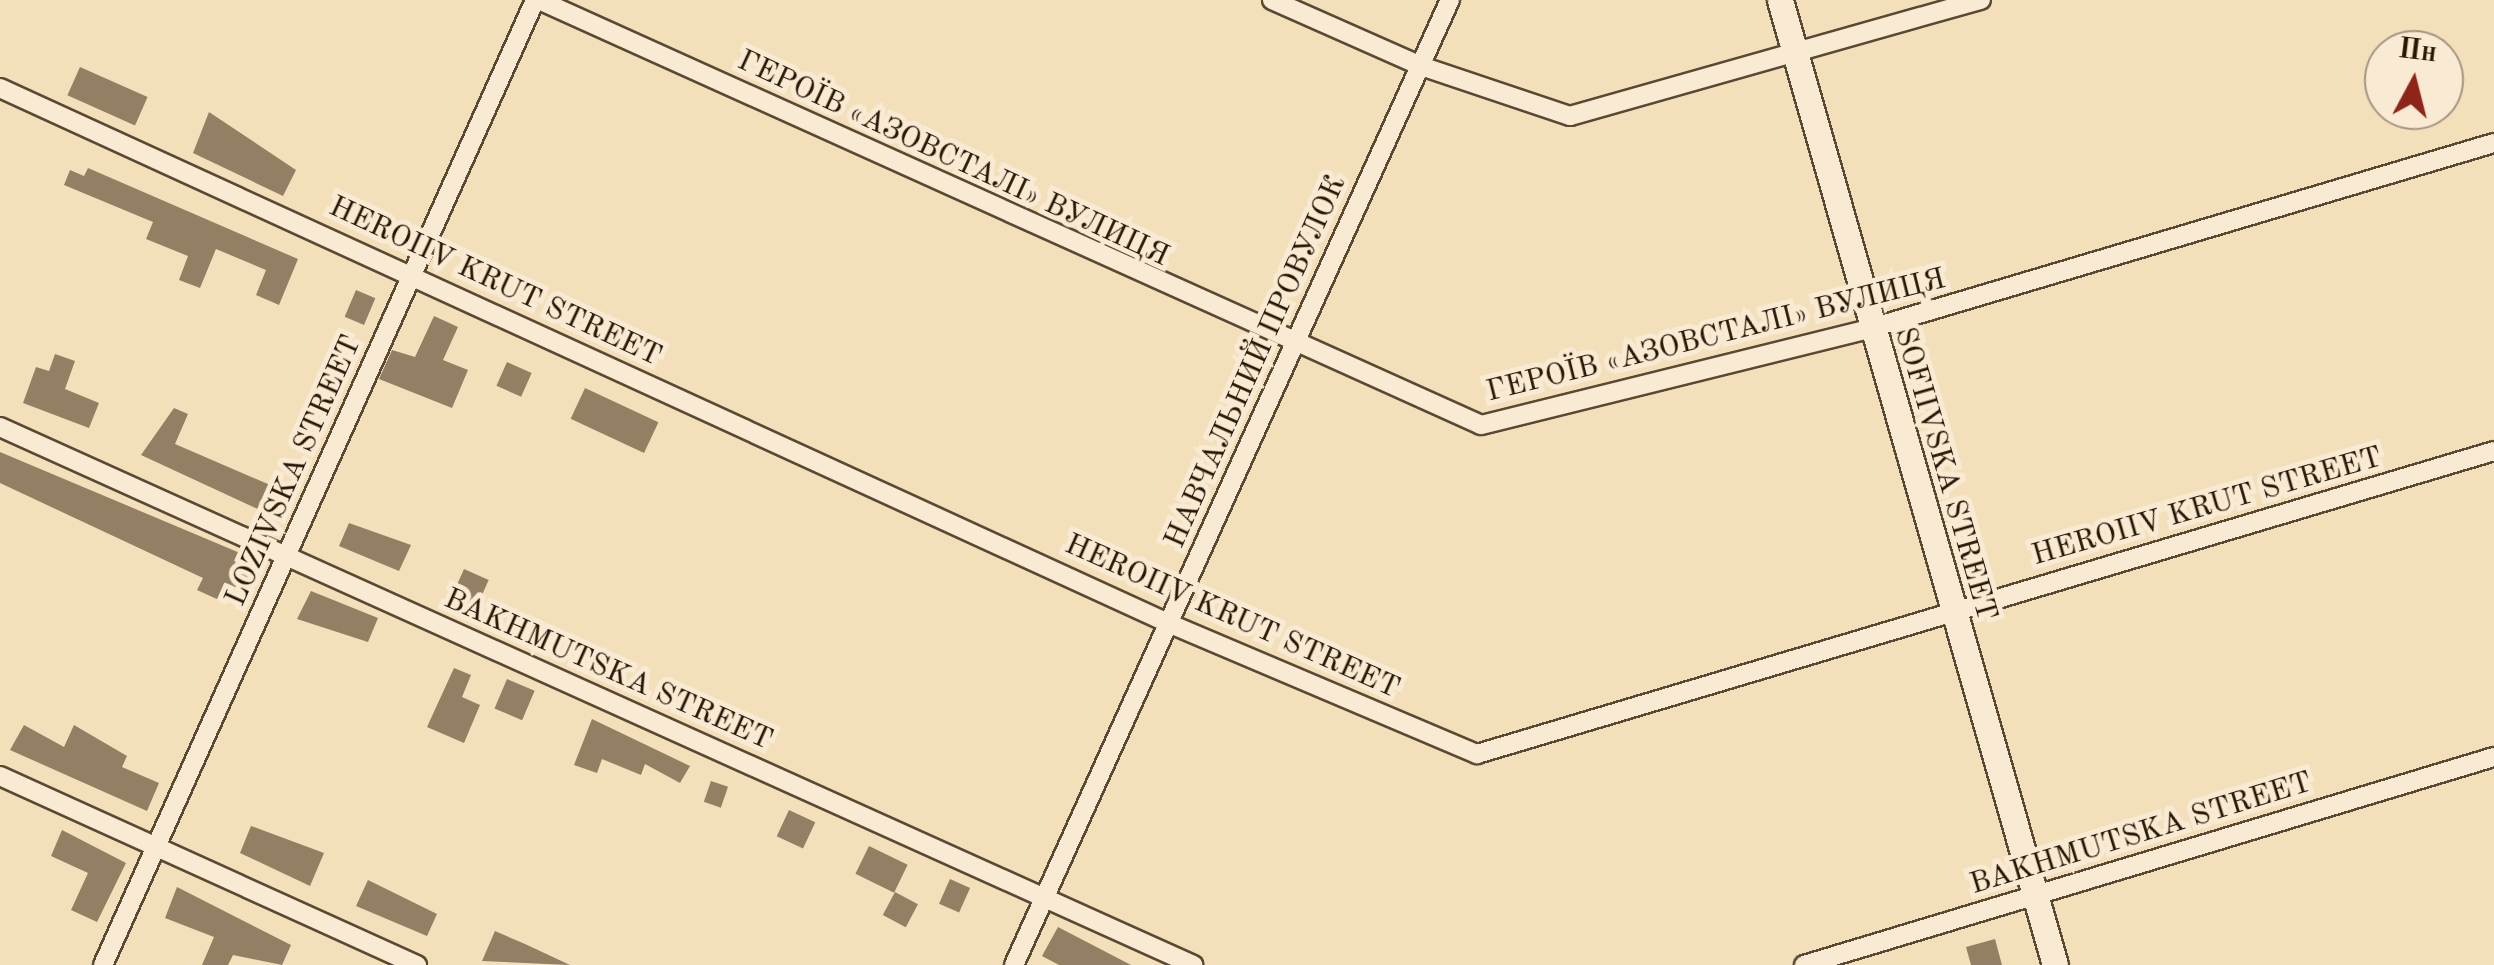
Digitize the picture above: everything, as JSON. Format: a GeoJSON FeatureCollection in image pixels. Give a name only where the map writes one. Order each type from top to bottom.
{"type":"FeatureCollection","features":[{"type":"Feature","properties":{"kind":"street","name":"LOZIVSKA STREET"},"geometry":{"type":"LineString","coordinates":[[103,965],[537,0]]}},
{"type":"Feature","properties":{"kind":"street","name":"ГЕРОЇВ «АЗОВСТАЛІ» ВУЛИЦЯ"},"geometry":{"type":"LineString","coordinates":[[537,0],[1294,346],[1481,425],[1868,329],[2494,143]]}},
{"type":"Feature","properties":{"kind":"street"},"geometry":{"type":"LineString","coordinates":[[1272,0],[1420,66],[1570,116],[1798,57],[1981,0]]}},
{"type":"Feature","properties":{"kind":"street","name":"НАВЧАЛЬНИЙ ПРОВУЛОК"},"geometry":{"type":"LineString","coordinates":[[1014,965],[1450,0]]}},
{"type":"Feature","properties":{"kind":"street","name":"SOFIIVSKA STREET"},"geometry":{"type":"LineString","coordinates":[[1780,0],[1868,329],[2055,965]]}},
{"type":"Feature","properties":{"kind":"street","name":"HEROIIV KRUT STREET"},"geometry":{"type":"LineString","coordinates":[[0,88],[1168,623],[1478,754],[2494,451]]}},
{"type":"Feature","properties":{"kind":"street","name":"BAKHMUTSKA STREET"},"geometry":{"type":"LineString","coordinates":[[0,426],[1193,965]]}},
{"type":"Feature","properties":{"kind":"street","name":"BAKHMUTSKA STREET"},"geometry":{"type":"LineString","coordinates":[[1804,965],[2494,757]]}},
{"type":"Feature","properties":{"kind":"street"},"geometry":{"type":"LineString","coordinates":[[0,776],[417,965]]}},
{"type":"Feature","properties":{"kind":"building"},"geometry":{"type":"Polygon","coordinates":[[[80,67],[148,97],[135,125],[67,95],[80,67]]]}},
{"type":"Feature","properties":{"kind":"building"},"geometry":{"type":"Polygon","coordinates":[[[209,112],[296,170],[283,196],[193,153],[209,112]]]}},
{"type":"Feature","properties":{"kind":"building"},"geometry":{"type":"Polygon","coordinates":[[[88,168],[298,259],[279,305],[256,295],[266,270],[216,249],[200,288],[179,280],[188,256],[146,239],[153,222],[64,185],[70,170],[84,176],[88,168]]]}},
{"type":"Feature","properties":{"kind":"building"},"geometry":{"type":"Polygon","coordinates":[[[356,290],[375,298],[364,325],[345,317],[356,290]]]}},
{"type":"Feature","properties":{"kind":"building"},"geometry":{"type":"Polygon","coordinates":[[[434,316],[458,327],[443,360],[468,370],[452,408],[379,379],[392,350],[415,357],[434,316]]]}},
{"type":"Feature","properties":{"kind":"building"},"geometry":{"type":"Polygon","coordinates":[[[55,354],[75,361],[65,389],[99,403],[89,428],[23,403],[36,367],[49,371],[55,354]]]}},
{"type":"Feature","properties":{"kind":"building"},"geometry":{"type":"Polygon","coordinates":[[[507,362],[532,373],[521,397],[496,386],[507,362]]]}},
{"type":"Feature","properties":{"kind":"building"},"geometry":{"type":"Polygon","coordinates":[[[585,388],[658,422],[644,453],[571,419],[585,388]]]}},
{"type":"Feature","properties":{"kind":"building"},"geometry":{"type":"Polygon","coordinates":[[[174,408],[188,414],[175,444],[284,491],[273,516],[141,455],[174,408]]]}},
{"type":"Feature","properties":{"kind":"building"},"geometry":{"type":"Polygon","coordinates":[[[0,452],[240,553],[234,566],[251,574],[244,591],[226,583],[219,600],[197,590],[203,578],[0,483],[0,452]]]}},
{"type":"Feature","properties":{"kind":"building"},"geometry":{"type":"Polygon","coordinates":[[[349,523],[411,545],[399,571],[339,546],[349,523]]]}},
{"type":"Feature","properties":{"kind":"building"},"geometry":{"type":"Polygon","coordinates":[[[464,569],[489,580],[476,607],[452,596],[464,569]]]}},
{"type":"Feature","properties":{"kind":"building"},"geometry":{"type":"Polygon","coordinates":[[[311,591],[378,618],[368,642],[297,619],[311,591]]]}},
{"type":"Feature","properties":{"kind":"building"},"geometry":{"type":"Polygon","coordinates":[[[454,668],[471,675],[462,697],[480,705],[464,743],[427,727],[454,668]]]}},
{"type":"Feature","properties":{"kind":"building"},"geometry":{"type":"Polygon","coordinates":[[[507,679],[535,691],[522,720],[494,708],[507,679]]]}},
{"type":"Feature","properties":{"kind":"building"},"geometry":{"type":"Polygon","coordinates":[[[592,719],[690,766],[680,783],[645,764],[641,775],[602,759],[597,773],[574,765],[592,719]]]}},
{"type":"Feature","properties":{"kind":"building"},"geometry":{"type":"Polygon","coordinates":[[[24,725],[64,747],[74,725],[127,756],[122,767],[159,783],[147,811],[10,750],[24,725]]]}},
{"type":"Feature","properties":{"kind":"building"},"geometry":{"type":"Polygon","coordinates":[[[711,781],[728,787],[721,808],[704,802],[711,781]]]}},
{"type":"Feature","properties":{"kind":"building"},"geometry":{"type":"Polygon","coordinates":[[[789,810],[815,822],[803,849],[777,836],[789,810]]]}},
{"type":"Feature","properties":{"kind":"building"},"geometry":{"type":"Polygon","coordinates":[[[251,826],[324,853],[310,886],[240,853],[251,826]]]}},
{"type":"Feature","properties":{"kind":"building"},"geometry":{"type":"Polygon","coordinates":[[[62,830],[126,863],[97,922],[71,910],[88,873],[51,856],[62,830]]]}},
{"type":"Feature","properties":{"kind":"building"},"geometry":{"type":"Polygon","coordinates":[[[869,846],[908,865],[894,893],[855,874],[869,846]]]}},
{"type":"Feature","properties":{"kind":"building"},"geometry":{"type":"Polygon","coordinates":[[[950,879],[970,888],[959,913],[939,904],[950,879]]]}},
{"type":"Feature","properties":{"kind":"building"},"geometry":{"type":"Polygon","coordinates":[[[368,880],[437,914],[427,936],[356,906],[368,880]]]}},
{"type":"Feature","properties":{"kind":"building"},"geometry":{"type":"Polygon","coordinates":[[[177,887],[291,945],[282,965],[233,955],[228,965],[202,965],[214,937],[165,918],[177,887]]]}},
{"type":"Feature","properties":{"kind":"building"},"geometry":{"type":"Polygon","coordinates":[[[895,892],[918,904],[906,927],[883,915],[895,892]]]}},
{"type":"Feature","properties":{"kind":"building"},"geometry":{"type":"Polygon","coordinates":[[[1058,927],[1131,965],[1059,965],[1042,956],[1058,927]]]}},
{"type":"Feature","properties":{"kind":"building"},"geometry":{"type":"Polygon","coordinates":[[[495,931],[525,944],[570,965],[482,961],[495,931]]]}},
{"type":"Feature","properties":{"kind":"building"},"geometry":{"type":"Polygon","coordinates":[[[1995,939],[2002,965],[1971,965],[1966,947],[1995,939]]]}}]}
